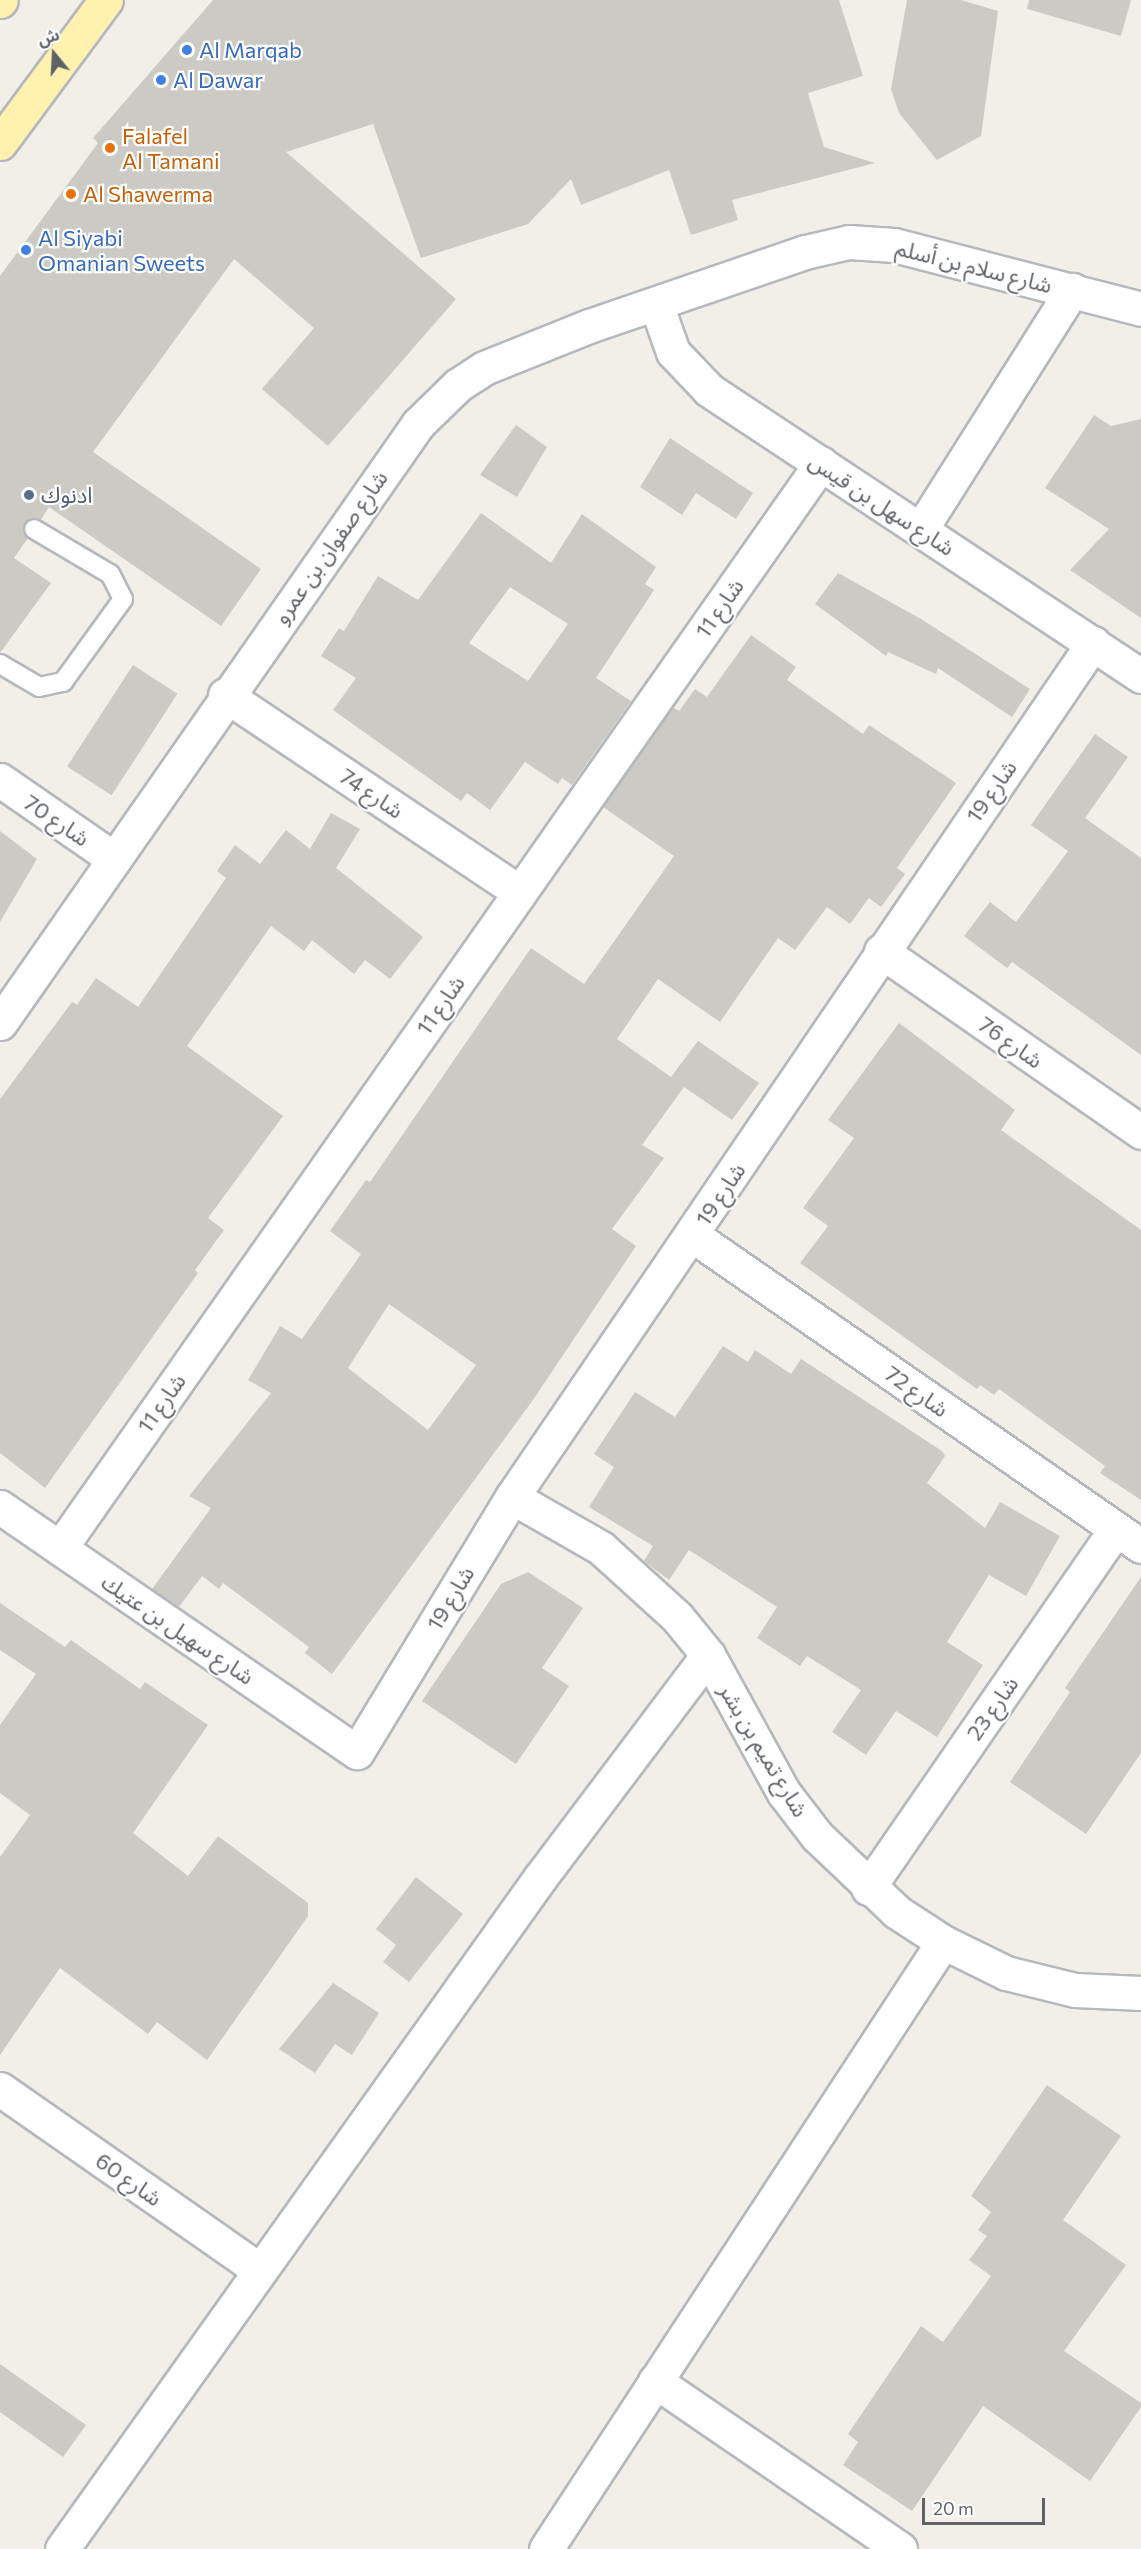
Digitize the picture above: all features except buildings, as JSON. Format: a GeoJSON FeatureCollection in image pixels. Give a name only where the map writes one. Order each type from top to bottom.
{"type":"FeatureCollection","features":[{"type":"Feature","properties":{"kind":"main road"},"geometry":{"type":"LineString","coordinates":[[0,143],[104,5]]}},
{"type":"Feature","properties":{"kind":"street","name":"شارع سلام بن أسلم"},"geometry":{"type":"LineString","coordinates":[[805,252],[872,242],[1141,309]]}},
{"type":"Feature","properties":{"kind":"street","name":"شارع صفوان بن عمرو"},"geometry":{"type":"LineString","coordinates":[[0,1023],[225,695],[438,402],[484,369],[656,303],[805,252]]}},
{"type":"Feature","properties":{"kind":"street"},"geometry":{"type":"LineString","coordinates":[[921,529],[1072,290]]}},
{"type":"Feature","properties":{"kind":"street","name":"شارع سهل بن قيس"},"geometry":{"type":"LineString","coordinates":[[656,303],[673,352],[690,373],[1141,676]]}},
{"type":"Feature","properties":{"kind":"street","name":"شارع 11"},"geometry":{"type":"LineString","coordinates":[[60,1548],[821,463]]}},
{"type":"Feature","properties":{"kind":"street","name":"شارع 19"},"geometry":{"type":"LineString","coordinates":[[357,1752],[512,1497],[692,1235],[881,951],[1093,643]]}},
{"type":"Feature","properties":{"kind":"street","name":"شارع 74"},"geometry":{"type":"LineString","coordinates":[[225,695],[519,892]]}},
{"type":"Feature","properties":{"kind":"street","name":"شارع 70"},"geometry":{"type":"LineString","coordinates":[[0,780],[114,859]]}},
{"type":"Feature","properties":{"kind":"street","name":"شارع 76"},"geometry":{"type":"LineString","coordinates":[[881,951],[1141,1132]]}},
{"type":"Feature","properties":{"kind":"street","name":"شارع 72"},"geometry":{"type":"LineString","coordinates":[[692,1235],[1129,1538]]}},
{"type":"Feature","properties":{"kind":"street","name":"شارع تميم بن بشر"},"geometry":{"type":"LineString","coordinates":[[512,1497],[601,1548],[670,1610],[708,1655],[784,1793],[817,1836],[868,1888],[943,1942],[1040,1983],[1141,1993]]}},
{"type":"Feature","properties":{"kind":"street","name":"شارع سهيل بن عتيك"},"geometry":{"type":"LineString","coordinates":[[0,1507],[357,1752]]}},
{"type":"Feature","properties":{"kind":"street","name":"شارع 23"},"geometry":{"type":"LineString","coordinates":[[868,1888],[1129,1538]]}},
{"type":"Feature","properties":{"kind":"street"},"geometry":{"type":"LineString","coordinates":[[62,2549],[258,2269],[708,1655]]}},
{"type":"Feature","properties":{"kind":"street"},"geometry":{"type":"LineString","coordinates":[[546,2549],[943,1942]]}},
{"type":"Feature","properties":{"kind":"street","name":"شارع 60"},"geometry":{"type":"LineString","coordinates":[[0,2089],[258,2269]]}},
{"type":"Feature","properties":{"kind":"street"},"geometry":{"type":"LineString","coordinates":[[655,2381],[900,2549]]}},
{"type":"Feature","properties":{"kind":"lane"},"geometry":{"type":"LineString","coordinates":[[0,664],[39,687],[63,682],[123,599],[110,574],[34,529]]}},
{"type":"Feature","properties":{"kind":"place","name":"Al Marqab"},"geometry":{"type":"Point","coordinates":[187,50]}},
{"type":"Feature","properties":{"kind":"place","name":"Al Dawar"},"geometry":{"type":"Point","coordinates":[161,80]}},
{"type":"Feature","properties":{"kind":"place","name":"Falafel Al Tamani"},"geometry":{"type":"Point","coordinates":[110,148]}},
{"type":"Feature","properties":{"kind":"place","name":"Al Shawerma"},"geometry":{"type":"Point","coordinates":[71,194]}},
{"type":"Feature","properties":{"kind":"place","name":"Al Siyabi Omanian Sweets"},"geometry":{"type":"Point","coordinates":[26,250]}},
{"type":"Feature","properties":{"kind":"place","name":"ادنوك"},"geometry":{"type":"Point","coordinates":[29,495]}}]}
